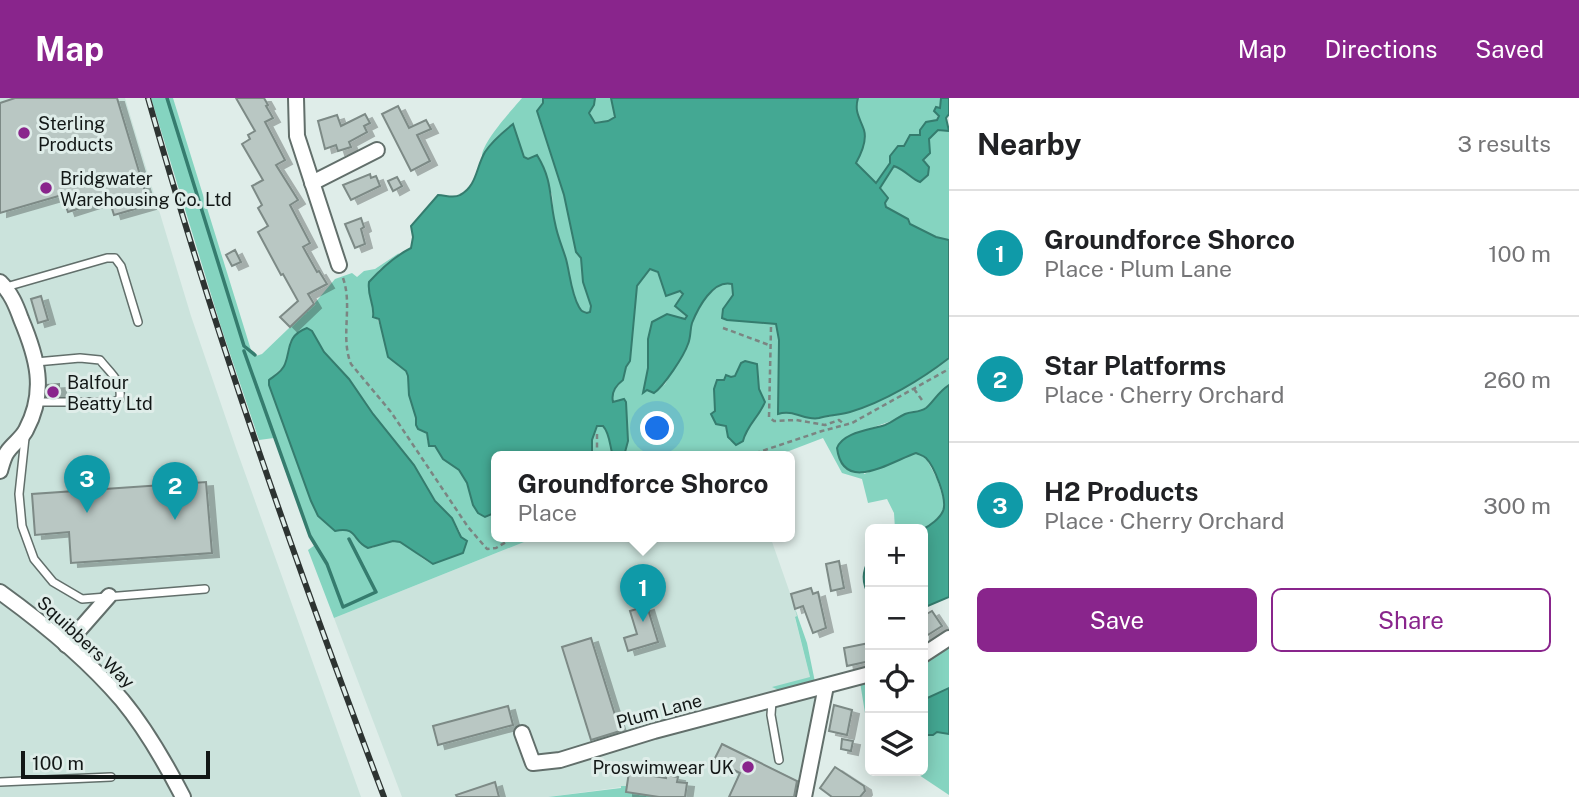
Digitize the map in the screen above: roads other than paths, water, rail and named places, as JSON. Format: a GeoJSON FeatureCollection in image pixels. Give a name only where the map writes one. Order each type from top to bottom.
{"type":"FeatureCollection","features":[{"type":"Feature","properties":{"kind":"street"},"geometry":{"type":"LineString","coordinates":[[296,98],[297,136],[339,265]]}},
{"type":"Feature","properties":{"kind":"street"},"geometry":{"type":"LineString","coordinates":[[312,183],[377,150]]}},
{"type":"Feature","properties":{"kind":"street"},"geometry":{"type":"LineString","coordinates":[[0,471],[6,453],[25,432],[37,402],[38,381],[36,362],[16,305],[3,284]]}},
{"type":"Feature","properties":{"kind":"street","name":"Squibbers Way"},"geometry":{"type":"LineString","coordinates":[[0,592],[66,645],[122,701],[168,768],[183,797]]}},
{"type":"Feature","properties":{"kind":"street"},"geometry":{"type":"LineString","coordinates":[[66,645],[109,597]]}},
{"type":"Feature","properties":{"kind":"street"},"geometry":{"type":"LineString","coordinates":[[928,652],[949,638]]}},
{"type":"Feature","properties":{"kind":"street","name":"Plum Lane"},"geometry":{"type":"LineString","coordinates":[[522,733],[533,763],[560,760],[654,731],[865,675]]}},
{"type":"Feature","properties":{"kind":"street"},"geometry":{"type":"LineString","coordinates":[[804,797],[826,686]]}},
{"type":"Feature","properties":{"kind":"lane"},"geometry":{"type":"LineString","coordinates":[[3,284],[115,258],[121,266],[138,323]]}},
{"type":"Feature","properties":{"kind":"lane"},"geometry":{"type":"LineString","coordinates":[[36,362],[80,358],[100,360],[120,384],[121,394],[120,399],[114,402],[37,402]]}},
{"type":"Feature","properties":{"kind":"lane"},"geometry":{"type":"LineString","coordinates":[[25,432],[19,512],[34,559],[53,582],[82,599],[205,589]]}},
{"type":"Feature","properties":{"kind":"lane"},"geometry":{"type":"LineString","coordinates":[[772,701],[771,715],[779,760]]}},
{"type":"Feature","properties":{"kind":"lane"},"geometry":{"type":"LineString","coordinates":[[0,782],[111,776]]}},
{"type":"Feature","properties":{"kind":"waterway"},"geometry":{"type":"LineString","coordinates":[[167,98],[244,346],[255,355]]}},
{"type":"Feature","properties":{"kind":"waterway"},"geometry":{"type":"LineString","coordinates":[[244,351],[310,536],[327,564],[343,607],[376,592],[349,539]]}},
{"type":"Feature","properties":{"kind":"railway"},"geometry":{"type":"LineString","coordinates":[[148,98],[201,275],[258,450],[384,797]]}},
{"type":"Feature","properties":{"kind":"place","name":"Sterling Products"},"geometry":{"type":"Point","coordinates":[24,133]}},
{"type":"Feature","properties":{"kind":"place","name":"Bridgwater Warehousing Co. Ltd"},"geometry":{"type":"Point","coordinates":[46,188]}},
{"type":"Feature","properties":{"kind":"place","name":"Balfour Beatty Ltd"},"geometry":{"type":"Point","coordinates":[53,392]}},
{"type":"Feature","properties":{"kind":"place","name":"H2 Products"},"geometry":{"type":"Point","coordinates":[87,513]}},
{"type":"Feature","properties":{"kind":"place","name":"Star Platforms"},"geometry":{"type":"Point","coordinates":[175,520]}},
{"type":"Feature","properties":{"kind":"place","name":"Groundforce Shorco"},"geometry":{"type":"Point","coordinates":[643,622]}},
{"type":"Feature","properties":{"kind":"place","name":"Proswimwear UK"},"geometry":{"type":"Point","coordinates":[748,767]}}]}
